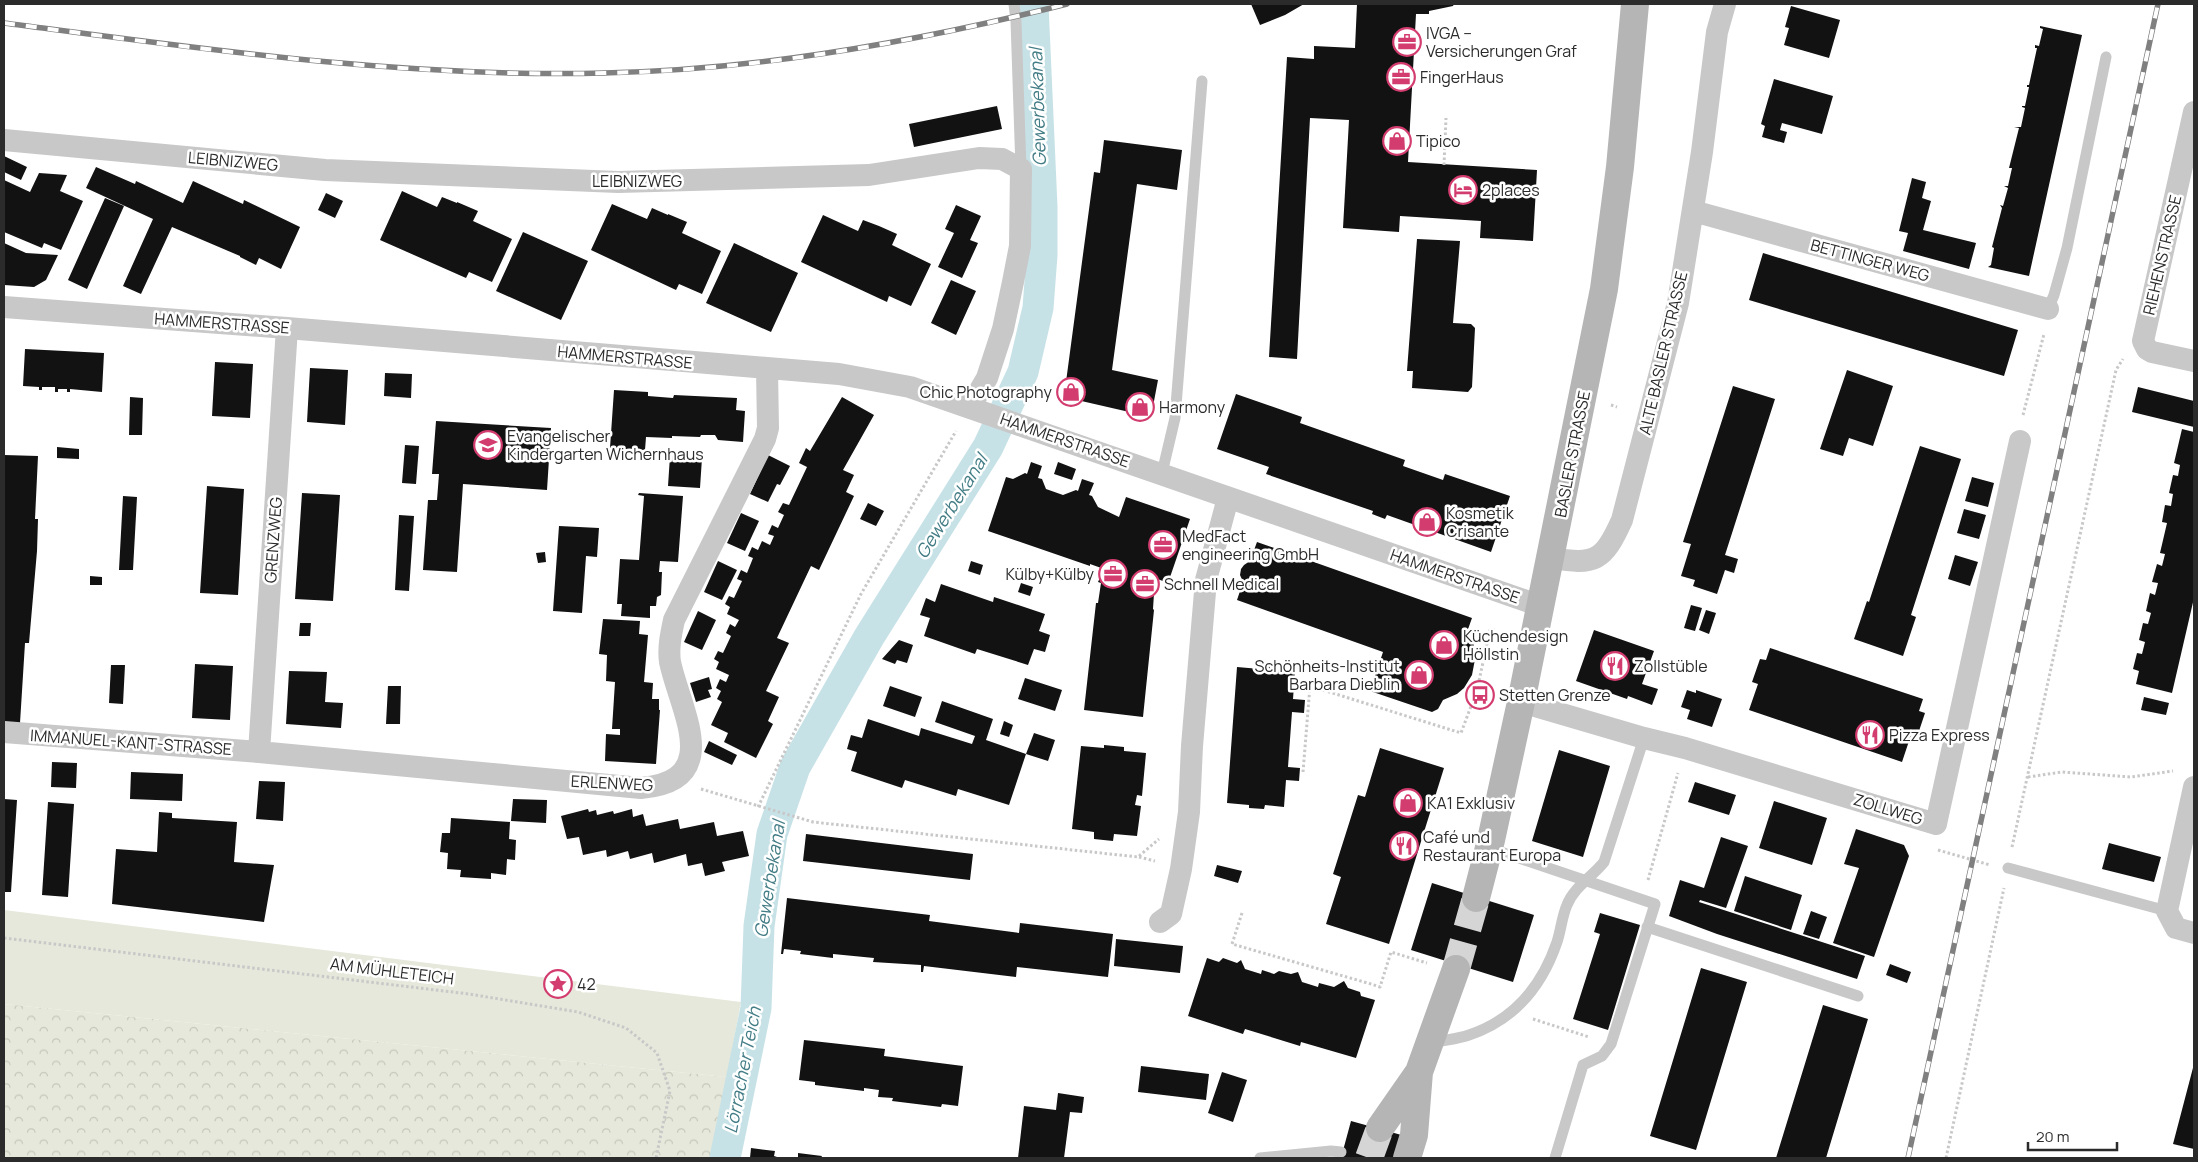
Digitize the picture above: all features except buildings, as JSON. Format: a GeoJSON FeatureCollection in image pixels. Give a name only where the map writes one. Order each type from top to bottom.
{"type":"FeatureCollection","features":[{"type":"Feature","properties":{"kind":"main road","name":"BASLER STRASSE"},"geometry":{"type":"LineString","coordinates":[[1476,898],[1521,702],[1604,289],[1620,166],[1635,4]]}},
{"type":"Feature","properties":{"kind":"main road"},"geometry":{"type":"LineString","coordinates":[[1381,1126],[1419,1072],[1455,970]]}},
{"type":"Feature","properties":{"kind":"main road"},"geometry":{"type":"LineString","coordinates":[[1411,1146],[1419,1072]]}},
{"type":"Feature","properties":{"kind":"street","name":"ALTE BASLER STRASSE"},"geometry":{"type":"LineString","coordinates":[[1551,558],[1581,563],[1599,557],[1614,539],[1622,520],[1678,303],[1693,211],[1717,32],[1725,4]]}},
{"type":"Feature","properties":{"kind":"street","name":"RIEHENSTRASSE"},"geometry":{"type":"LineString","coordinates":[[2144,346],[2144,335],[2194,112]]}},
{"type":"Feature","properties":{"kind":"street","name":"LEIBNIZWEG"},"geometry":{"type":"LineString","coordinates":[[4,140],[325,170],[618,182],[869,175],[979,158],[1002,159],[1021,168]]}},
{"type":"Feature","properties":{"kind":"street"},"geometry":{"type":"LineString","coordinates":[[977,409],[1003,329],[1020,246],[1021,168]]}},
{"type":"Feature","properties":{"kind":"street","name":"BETTINGER WEG"},"geometry":{"type":"LineString","coordinates":[[1693,211],[2048,308]]}},
{"type":"Feature","properties":{"kind":"street","name":"HAMMERSTRASSE"},"geometry":{"type":"LineString","coordinates":[[4,307],[287,328],[839,374],[910,387],[1541,606]]}},
{"type":"Feature","properties":{"kind":"street","name":"GRENZWEG"},"geometry":{"type":"LineString","coordinates":[[259,752],[287,328]]}},
{"type":"Feature","properties":{"kind":"street"},"geometry":{"type":"LineString","coordinates":[[2144,346],[2152,352],[2194,361]]}},
{"type":"Feature","properties":{"kind":"street","name":"ERLENWEG"},"geometry":{"type":"LineString","coordinates":[[259,752],[641,788],[659,787],[673,780],[685,769],[691,752],[691,730],[670,660],[670,639],[674,620],[765,439],[768,428],[767,369]]}},
{"type":"Feature","properties":{"kind":"street","name":"ZOLLWEG"},"geometry":{"type":"LineString","coordinates":[[1521,702],[1685,748],[1936,824],[2020,441]]}},
{"type":"Feature","properties":{"kind":"street"},"geometry":{"type":"LineString","coordinates":[[1160,922],[1171,914],[1182,868],[1189,812],[1192,746],[1206,580],[1228,498]]}},
{"type":"Feature","properties":{"kind":"street","name":"IMMANUEL-KANT-STRASSE"},"geometry":{"type":"LineString","coordinates":[[4,732],[259,752]]}},
{"type":"Feature","properties":{"kind":"street"},"geometry":{"type":"LineString","coordinates":[[2194,787],[2168,911],[2176,928],[2194,933]]}},
{"type":"Feature","properties":{"kind":"lane"},"geometry":{"type":"LineString","coordinates":[[1014,4],[1021,168]]}},
{"type":"Feature","properties":{"kind":"lane"},"geometry":{"type":"LineString","coordinates":[[2048,308],[2054,295],[2067,248],[2106,57]]}},
{"type":"Feature","properties":{"kind":"lane"},"geometry":{"type":"LineString","coordinates":[[1162,473],[1175,418],[1202,81]]}},
{"type":"Feature","properties":{"kind":"lane"},"geometry":{"type":"LineString","coordinates":[[1430,1043],[1469,1036],[1501,1020],[1523,1003],[1543,976],[1557,942],[1567,904],[1575,891],[1604,862],[1644,738]]}},
{"type":"Feature","properties":{"kind":"lane"},"geometry":{"type":"LineString","coordinates":[[1489,848],[1585,882],[1655,904],[1611,1044],[1602,1056],[1583,1065],[1555,1158]]}},
{"type":"Feature","properties":{"kind":"lane"},"geometry":{"type":"LineString","coordinates":[[2008,868],[2168,911]]}},
{"type":"Feature","properties":{"kind":"lane"},"geometry":{"type":"LineString","coordinates":[[1647,927],[1858,996]]}},
{"type":"Feature","properties":{"kind":"lane"},"geometry":{"type":"LineString","coordinates":[[1260,1158],[1330,1151],[1341,1152]]}},
{"type":"Feature","properties":{"kind":"path"},"geometry":{"type":"LineString","coordinates":[[1444,165],[1446,118]]}},
{"type":"Feature","properties":{"kind":"path"},"geometry":{"type":"LineString","coordinates":[[2020,441],[2021,424],[2044,334],[2048,308]]}},
{"type":"Feature","properties":{"kind":"path"},"geometry":{"type":"LineString","coordinates":[[1946,1158],[2116,370],[2125,355],[2132,349],[2144,346]]}},
{"type":"Feature","properties":{"kind":"path"},"geometry":{"type":"LineString","coordinates":[[758,807],[861,594],[977,409]]}},
{"type":"Feature","properties":{"kind":"path"},"geometry":{"type":"LineString","coordinates":[[1302,772],[1310,686],[1461,733],[1477,690],[1490,630],[1495,630]]}},
{"type":"Feature","properties":{"kind":"path"},"geometry":{"type":"LineString","coordinates":[[1642,900],[1685,748]]}},
{"type":"Feature","properties":{"kind":"path"},"geometry":{"type":"LineString","coordinates":[[2028,777],[2062,772],[2131,777],[2169,770],[2177,771]]}},
{"type":"Feature","properties":{"kind":"path"},"geometry":{"type":"LineString","coordinates":[[673,780],[813,822],[1138,857],[1189,812]]}},
{"type":"Feature","properties":{"kind":"path"},"geometry":{"type":"LineString","coordinates":[[1936,824],[1934,843],[1937,850],[2008,868]]}},
{"type":"Feature","properties":{"kind":"path"},"geometry":{"type":"LineString","coordinates":[[1242,913],[1232,944],[1380,987],[1391,952],[1455,970]]}},
{"type":"Feature","properties":{"kind":"path","name":"AM MÜHLETEICH"},"geometry":{"type":"LineString","coordinates":[[4,938],[469,994],[578,1012],[626,1028],[657,1053],[670,1091],[656,1158]]}},
{"type":"Feature","properties":{"kind":"path"},"geometry":{"type":"LineString","coordinates":[[1512,1012],[1611,1044]]}},
{"type":"Feature","properties":{"kind":"green space"},"geometry":{"type":"Polygon","coordinates":[[[4,910],[741,1002],[727,1077],[4,1004],[4,910]]]}},
{"type":"Feature","properties":{"kind":"green space"},"geometry":{"type":"Polygon","coordinates":[[[4,1004],[727,1077],[711,1158],[4,1158],[4,1004]]]}},
{"type":"Feature","properties":{"kind":"waterway","name":"Gewerbekanal"},"geometry":{"type":"LineString","coordinates":[[725,1158],[756,1008],[759,926],[772,834],[795,767],[869,637],[988,447],[1023,372],[1038,308],[1042,255],[1042,207],[1033,4]]}},
{"type":"Feature","properties":{"kind":"tunnel"},"geometry":{"type":"LineString","coordinates":[[1456,969],[1476,898]]}},
{"type":"Feature","properties":{"kind":"tunnel"},"geometry":{"type":"LineString","coordinates":[[1369,1158],[1380,1128]]}},
{"type":"Feature","properties":{"kind":"railway"},"geometry":{"type":"LineString","coordinates":[[4,23],[303,60],[453,71],[604,73],[721,66],[837,52],[953,30],[1067,4]]}},
{"type":"Feature","properties":{"kind":"railway"},"geometry":{"type":"LineString","coordinates":[[1908,1158],[2158,4]]}},
{"type":"Feature","properties":{"kind":"place","name":"IVGA – Versicherungen Graf"},"geometry":{"type":"Point","coordinates":[1407,42]}},
{"type":"Feature","properties":{"kind":"place","name":"FingerHaus"},"geometry":{"type":"Point","coordinates":[1401,77]}},
{"type":"Feature","properties":{"kind":"place","name":"Tipico"},"geometry":{"type":"Point","coordinates":[1397,141]}},
{"type":"Feature","properties":{"kind":"place","name":"2places"},"geometry":{"type":"Point","coordinates":[1463,190]}},
{"type":"Feature","properties":{"kind":"place","name":"Chic Photography"},"geometry":{"type":"Point","coordinates":[1071,392]}},
{"type":"Feature","properties":{"kind":"place","name":"Harmony"},"geometry":{"type":"Point","coordinates":[1140,407]}},
{"type":"Feature","properties":{"kind":"place","name":"Evangelischer Kindergarten Wichernhaus"},"geometry":{"type":"Point","coordinates":[488,445]}},
{"type":"Feature","properties":{"kind":"place","name":"Kosmetik Crisante"},"geometry":{"type":"Point","coordinates":[1427,522]}},
{"type":"Feature","properties":{"kind":"place","name":"MedFact engineering GmbH"},"geometry":{"type":"Point","coordinates":[1163,545]}},
{"type":"Feature","properties":{"kind":"place","name":"Külby+Külby"},"geometry":{"type":"Point","coordinates":[1113,574]}},
{"type":"Feature","properties":{"kind":"place","name":"Schnell Medical"},"geometry":{"type":"Point","coordinates":[1145,584]}},
{"type":"Feature","properties":{"kind":"place","name":"Küchendesign Höllstin"},"geometry":{"type":"Point","coordinates":[1444,645]}},
{"type":"Feature","properties":{"kind":"place","name":"Zollstüble"},"geometry":{"type":"Point","coordinates":[1615,666]}},
{"type":"Feature","properties":{"kind":"place","name":"Schönheits-Institut Barbara Dieblin"},"geometry":{"type":"Point","coordinates":[1419,675]}},
{"type":"Feature","properties":{"kind":"place","name":"Stetten Grenze"},"geometry":{"type":"Point","coordinates":[1480,695]}},
{"type":"Feature","properties":{"kind":"place","name":"Pizza Express"},"geometry":{"type":"Point","coordinates":[1870,735]}},
{"type":"Feature","properties":{"kind":"place","name":"KA1 Exklusiv"},"geometry":{"type":"Point","coordinates":[1408,803]}},
{"type":"Feature","properties":{"kind":"place","name":"Café und Restaurant Europa"},"geometry":{"type":"Point","coordinates":[1404,846]}},
{"type":"Feature","properties":{"kind":"place","name":"42"},"geometry":{"type":"Point","coordinates":[558,984]}},
{"type":"Feature","properties":{"kind":"water label","name":"Lörracher Teich"},"geometry":{"type":"Point","coordinates":[742,1070]}}]}
